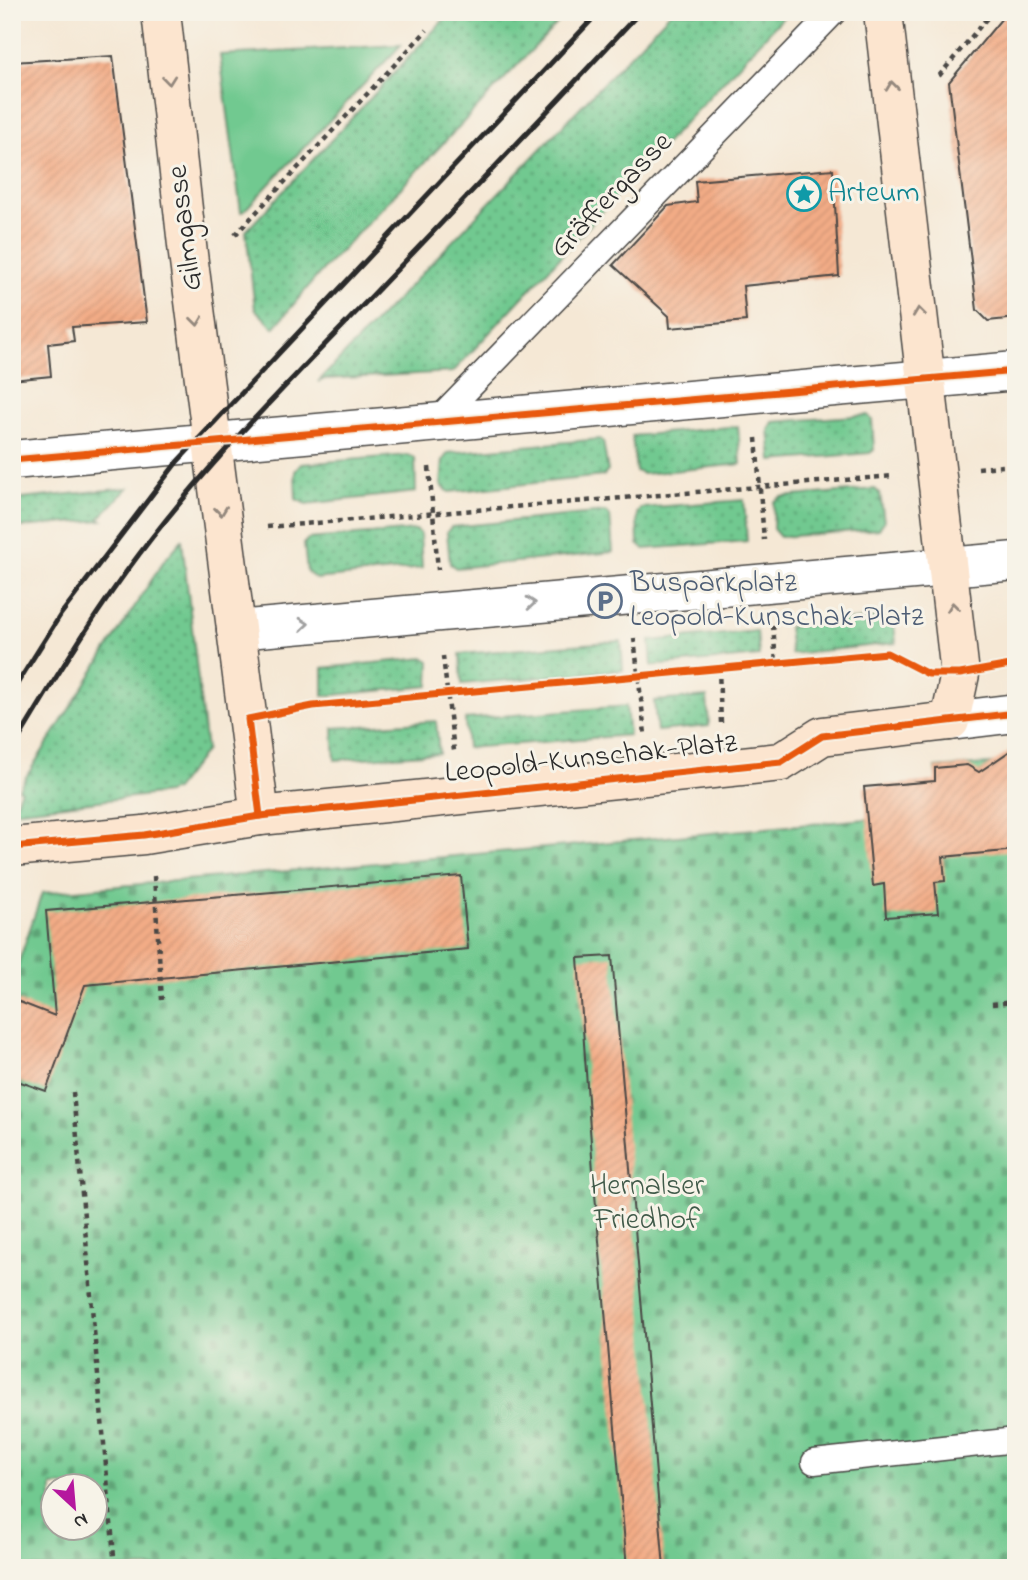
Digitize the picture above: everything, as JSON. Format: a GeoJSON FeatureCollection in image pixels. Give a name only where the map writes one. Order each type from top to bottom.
{"type":"FeatureCollection","features":[{"type":"Feature","properties":{"kind":"street","name":"Gilmgasse"},"geometry":{"type":"LineString","coordinates":[[161,12],[213,443]]}},
{"type":"Feature","properties":{"kind":"street"},"geometry":{"type":"LineString","coordinates":[[883,12],[960,674],[950,721]]}},
{"type":"Feature","properties":{"kind":"street"},"geometry":{"type":"LineString","coordinates":[[12,460],[1016,371]]}},
{"type":"Feature","properties":{"kind":"street"},"geometry":{"type":"LineString","coordinates":[[213,443],[260,816]]}},
{"type":"Feature","properties":{"kind":"street"},"geometry":{"type":"LineString","coordinates":[[236,630],[1016,561]]}},
{"type":"Feature","properties":{"kind":"street","name":"Leopold-Kunschak-Platz"},"geometry":{"type":"LineString","coordinates":[[12,848],[144,835],[260,816],[781,762],[822,736],[1016,713]]}},
{"type":"Feature","properties":{"kind":"lane","name":"Gräffergasse"},"geometry":{"type":"LineString","coordinates":[[430,424],[834,12]]}},
{"type":"Feature","properties":{"kind":"lane"},"geometry":{"type":"LineString","coordinates":[[814,1462],[1016,1440]]}},
{"type":"Feature","properties":{"kind":"path"},"geometry":{"type":"LineString","coordinates":[[939,76],[992,12]]}},
{"type":"Feature","properties":{"kind":"path"},"geometry":{"type":"LineString","coordinates":[[235,235],[427,30]]}},
{"type":"Feature","properties":{"kind":"path"},"geometry":{"type":"LineString","coordinates":[[753,395],[765,547]]}},
{"type":"Feature","properties":{"kind":"path"},"geometry":{"type":"LineString","coordinates":[[430,424],[438,576]]}},
{"type":"Feature","properties":{"kind":"path"},"geometry":{"type":"LineString","coordinates":[[224,531],[1016,465]]}},
{"type":"Feature","properties":{"kind":"path"},"geometry":{"type":"LineString","coordinates":[[772,621],[776,663]]}},
{"type":"Feature","properties":{"kind":"path"},"geometry":{"type":"LineString","coordinates":[[634,634],[645,735]]}},
{"type":"Feature","properties":{"kind":"path"},"geometry":{"type":"LineString","coordinates":[[443,653],[454,752]]}},
{"type":"Feature","properties":{"kind":"path"},"geometry":{"type":"LineString","coordinates":[[765,664],[790,662]]}},
{"type":"Feature","properties":{"kind":"path"},"geometry":{"type":"LineString","coordinates":[[705,669],[730,667]]}},
{"type":"Feature","properties":{"kind":"path"},"geometry":{"type":"LineString","coordinates":[[719,668],[722,727]]}},
{"type":"Feature","properties":{"kind":"path"},"geometry":{"type":"LineString","coordinates":[[624,677],[651,674]]}},
{"type":"Feature","properties":{"kind":"path"},"geometry":{"type":"LineString","coordinates":[[433,694],[460,692]]}},
{"type":"Feature","properties":{"kind":"path"},"geometry":{"type":"LineString","coordinates":[[154,876],[162,1000]]}},
{"type":"Feature","properties":{"kind":"path"},"geometry":{"type":"LineString","coordinates":[[992,1004],[1016,1002]]}},
{"type":"Feature","properties":{"kind":"path"},"geometry":{"type":"LineString","coordinates":[[73,1092],[115,1568]]}},
{"type":"Feature","properties":{"kind":"green space"},"geometry":{"type":"Polygon","coordinates":[[[451,12],[568,12],[318,275],[274,328],[255,309],[246,231],[451,12]]]}},
{"type":"Feature","properties":{"kind":"green space"},"geometry":{"type":"Polygon","coordinates":[[[671,12],[788,12],[453,372],[325,379],[318,382],[671,12]]]}},
{"type":"Feature","properties":{"kind":"green space"},"geometry":{"type":"Polygon","coordinates":[[[401,45],[243,212],[241,212],[220,55],[401,45]]]}},
{"type":"Feature","properties":{"kind":"green space"},"geometry":{"type":"Polygon","coordinates":[[[868,415],[872,420],[874,450],[870,453],[772,461],[769,430],[773,422],[868,415]]]}},
{"type":"Feature","properties":{"kind":"green space"},"geometry":{"type":"Polygon","coordinates":[[[738,426],[741,464],[643,474],[636,471],[632,436],[738,426]]]}},
{"type":"Feature","properties":{"kind":"green space"},"geometry":{"type":"Polygon","coordinates":[[[600,439],[603,441],[608,471],[603,476],[449,492],[441,485],[443,460],[448,453],[600,439]]]}},
{"type":"Feature","properties":{"kind":"green space"},"geometry":{"type":"Polygon","coordinates":[[[408,455],[415,458],[416,492],[306,504],[296,499],[295,471],[301,464],[408,455]]]}},
{"type":"Feature","properties":{"kind":"green space"},"geometry":{"type":"Polygon","coordinates":[[[128,488],[99,518],[102,520],[12,528],[12,500],[128,488]]]}},
{"type":"Feature","properties":{"kind":"green space"},"geometry":{"type":"Polygon","coordinates":[[[875,489],[880,494],[884,521],[879,529],[780,537],[773,529],[774,502],[781,497],[875,489]]]}},
{"type":"Feature","properties":{"kind":"green space"},"geometry":{"type":"Polygon","coordinates":[[[744,500],[747,541],[644,549],[638,544],[637,513],[641,508],[744,500]]]}},
{"type":"Feature","properties":{"kind":"green space"},"geometry":{"type":"Polygon","coordinates":[[[605,512],[610,516],[613,552],[456,568],[450,564],[447,532],[451,527],[605,512]]]}},
{"type":"Feature","properties":{"kind":"green space"},"geometry":{"type":"Polygon","coordinates":[[[416,530],[420,533],[422,568],[316,579],[307,572],[304,543],[308,539],[416,530]]]}},
{"type":"Feature","properties":{"kind":"green space"},"geometry":{"type":"Polygon","coordinates":[[[182,540],[206,750],[175,790],[167,793],[12,811],[21,790],[19,788],[163,562],[182,540]]]}},
{"type":"Feature","properties":{"kind":"green space"},"geometry":{"type":"Polygon","coordinates":[[[893,616],[896,643],[791,654],[788,627],[893,616]]]}},
{"type":"Feature","properties":{"kind":"green space"},"geometry":{"type":"Polygon","coordinates":[[[757,631],[759,656],[652,666],[650,641],[757,631]]]}},
{"type":"Feature","properties":{"kind":"green space"},"geometry":{"type":"Polygon","coordinates":[[[621,641],[623,670],[462,684],[460,654],[621,641]]]}},
{"type":"Feature","properties":{"kind":"green space"},"geometry":{"type":"Polygon","coordinates":[[[425,658],[430,661],[429,686],[323,696],[323,668],[425,658]]]}},
{"type":"Feature","properties":{"kind":"green space"},"geometry":{"type":"Polygon","coordinates":[[[707,697],[709,726],[657,731],[654,701],[707,697]]]}},
{"type":"Feature","properties":{"kind":"green space"},"geometry":{"type":"Polygon","coordinates":[[[626,706],[629,735],[467,748],[465,719],[626,706]]]}},
{"type":"Feature","properties":{"kind":"green space"},"geometry":{"type":"Polygon","coordinates":[[[436,721],[439,753],[335,760],[333,728],[436,721]]]}},
{"type":"Feature","properties":{"kind":"green space","name":"Hernalser Friedhof"},"geometry":{"type":"Polygon","coordinates":[[[1016,762],[1016,1568],[12,1568],[12,982],[42,893],[867,819],[937,781],[935,768],[1016,762]]]}},
{"type":"Feature","properties":{"kind":"building"},"geometry":{"type":"Polygon","coordinates":[[[1007,12],[1016,12],[1016,318],[988,321],[977,310],[949,82],[1007,12]]]}},
{"type":"Feature","properties":{"kind":"building"},"geometry":{"type":"Polygon","coordinates":[[[113,56],[147,322],[72,327],[74,341],[48,344],[51,376],[12,380],[12,62],[113,56]]]}},
{"type":"Feature","properties":{"kind":"building"},"geometry":{"type":"Polygon","coordinates":[[[833,169],[839,276],[743,286],[746,321],[670,328],[669,316],[613,265],[668,206],[697,202],[695,181],[833,169]]]}},
{"type":"Feature","properties":{"kind":"building"},"geometry":{"type":"Polygon","coordinates":[[[1016,747],[1016,850],[943,857],[945,881],[935,882],[938,913],[886,917],[884,884],[873,886],[864,787],[935,781],[935,768],[967,765],[979,772],[1016,747]]]}},
{"type":"Feature","properties":{"kind":"building"},"geometry":{"type":"Polygon","coordinates":[[[461,876],[468,949],[85,985],[46,1091],[12,1079],[12,999],[55,1016],[46,911],[461,876]]]}},
{"type":"Feature","properties":{"kind":"building"},"geometry":{"type":"Polygon","coordinates":[[[612,956],[664,1568],[627,1568],[593,1171],[578,958],[612,956]]]}},
{"type":"Feature","properties":{"kind":"railway"},"geometry":{"type":"LineString","coordinates":[[12,692],[61,614],[177,462],[599,12]]}},
{"type":"Feature","properties":{"kind":"railway"},"geometry":{"type":"LineString","coordinates":[[12,750],[96,616],[126,572],[182,500],[273,398],[640,12]]}},
{"type":"Feature","properties":{"kind":"cycle path"},"geometry":{"type":"LineString","coordinates":[[12,460],[1016,371]]}},
{"type":"Feature","properties":{"kind":"cycle path"},"geometry":{"type":"LineString","coordinates":[[260,816],[248,719],[313,706],[887,653],[928,674],[960,674],[1016,664]]}},
{"type":"Feature","properties":{"kind":"cycle path"},"geometry":{"type":"LineString","coordinates":[[12,847],[144,835],[260,816],[781,762],[822,736],[1016,713]]}},
{"type":"Feature","properties":{"kind":"place","name":"Arteum"},"geometry":{"type":"Point","coordinates":[804,194]}},
{"type":"Feature","properties":{"kind":"place","name":"Busparkplatz Leopold-Kunschak-Platz"},"geometry":{"type":"Point","coordinates":[605,601]}}]}
